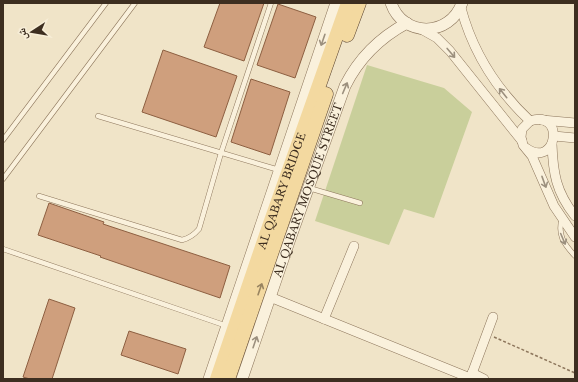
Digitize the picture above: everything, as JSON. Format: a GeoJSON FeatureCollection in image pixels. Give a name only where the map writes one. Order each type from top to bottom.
{"type":"FeatureCollection","features":[{"type":"Feature","properties":{"kind":"main road","name":"AL QABARY BRIDGE"},"geometry":{"type":"LineString","coordinates":[[217,379],[348,3]]}},
{"type":"Feature","properties":{"kind":"main road","name":"AL QABARY BRIDGE"},"geometry":{"type":"LineString","coordinates":[[228,379],[359,3]]}},
{"type":"Feature","properties":{"kind":"street"},"geometry":{"type":"LineString","coordinates":[[209,379],[336,3]]}},
{"type":"Feature","properties":{"kind":"street"},"geometry":{"type":"LineString","coordinates":[[390,3],[396,14],[407,24],[421,29],[437,38],[450,51],[524,144],[532,156],[550,197],[575,237]]}},
{"type":"Feature","properties":{"kind":"street"},"geometry":{"type":"LineString","coordinates":[[421,29],[437,28],[444,25],[451,20],[462,6]]}},
{"type":"Feature","properties":{"kind":"street"},"geometry":{"type":"LineString","coordinates":[[462,6],[470,37],[483,63],[509,100],[530,121]]}},
{"type":"Feature","properties":{"kind":"street","name":"AL QABARY MOSQUE STREET"},"geometry":{"type":"LineString","coordinates":[[242,379],[290,239],[341,97],[351,74],[375,44],[385,36],[407,24]]}},
{"type":"Feature","properties":{"kind":"street"},"geometry":{"type":"LineString","coordinates":[[542,120],[549,124],[552,128],[554,173],[557,185],[562,197],[575,216]]}},
{"type":"Feature","properties":{"kind":"street"},"geometry":{"type":"LineString","coordinates":[[575,122],[542,120],[530,121],[522,129],[524,144],[535,152],[544,151],[553,140],[575,138]]}},
{"type":"Feature","properties":{"kind":"street"},"geometry":{"type":"LineString","coordinates":[[324,319],[354,246]]}},
{"type":"Feature","properties":{"kind":"street"},"geometry":{"type":"LineString","coordinates":[[270,297],[457,377],[484,379]]}},
{"type":"Feature","properties":{"kind":"street"},"geometry":{"type":"LineString","coordinates":[[471,377],[493,318]]}},
{"type":"Feature","properties":{"kind":"lane"},"geometry":{"type":"LineString","coordinates":[[3,140],[106,3]]}},
{"type":"Feature","properties":{"kind":"lane"},"geometry":{"type":"LineString","coordinates":[[3,179],[135,3]]}},
{"type":"Feature","properties":{"kind":"lane"},"geometry":{"type":"LineString","coordinates":[[39,196],[182,240],[189,239],[194,235],[199,229],[221,153],[271,3]]}},
{"type":"Feature","properties":{"kind":"lane"},"geometry":{"type":"LineString","coordinates":[[98,116],[280,170]]}},
{"type":"Feature","properties":{"kind":"lane"},"geometry":{"type":"LineString","coordinates":[[309,188],[360,203]]}},
{"type":"Feature","properties":{"kind":"lane"},"geometry":{"type":"LineString","coordinates":[[562,218],[560,236],[575,256]]}},
{"type":"Feature","properties":{"kind":"lane"},"geometry":{"type":"LineString","coordinates":[[3,249],[227,326]]}},
{"type":"Feature","properties":{"kind":"path"},"geometry":{"type":"LineString","coordinates":[[486,334],[575,373]]}},
{"type":"Feature","properties":{"kind":"green space"},"geometry":{"type":"Polygon","coordinates":[[[367,65],[444,88],[472,112],[434,218],[404,209],[389,245],[315,221],[367,65]]]}},
{"type":"Feature","properties":{"kind":"building"},"geometry":{"type":"Polygon","coordinates":[[[220,3],[264,3],[244,61],[204,47],[220,3]]]}},
{"type":"Feature","properties":{"kind":"building"},"geometry":{"type":"Polygon","coordinates":[[[278,4],[316,17],[295,78],[257,65],[278,4]]]}},
{"type":"Feature","properties":{"kind":"building"},"geometry":{"type":"Polygon","coordinates":[[[163,50],[237,76],[216,137],[142,112],[163,50]]]}},
{"type":"Feature","properties":{"kind":"building"},"geometry":{"type":"Polygon","coordinates":[[[251,79],[290,92],[270,155],[231,142],[251,79]]]}},
{"type":"Feature","properties":{"kind":"building"},"geometry":{"type":"Polygon","coordinates":[[[49,203],[104,222],[103,224],[230,266],[220,298],[38,235],[49,203]]]}},
{"type":"Feature","properties":{"kind":"building"},"geometry":{"type":"Polygon","coordinates":[[[49,299],[75,308],[52,379],[30,379],[23,377],[49,299]]]}},
{"type":"Feature","properties":{"kind":"building"},"geometry":{"type":"Polygon","coordinates":[[[129,331],[186,349],[178,374],[121,355],[129,331]]]}}]}
